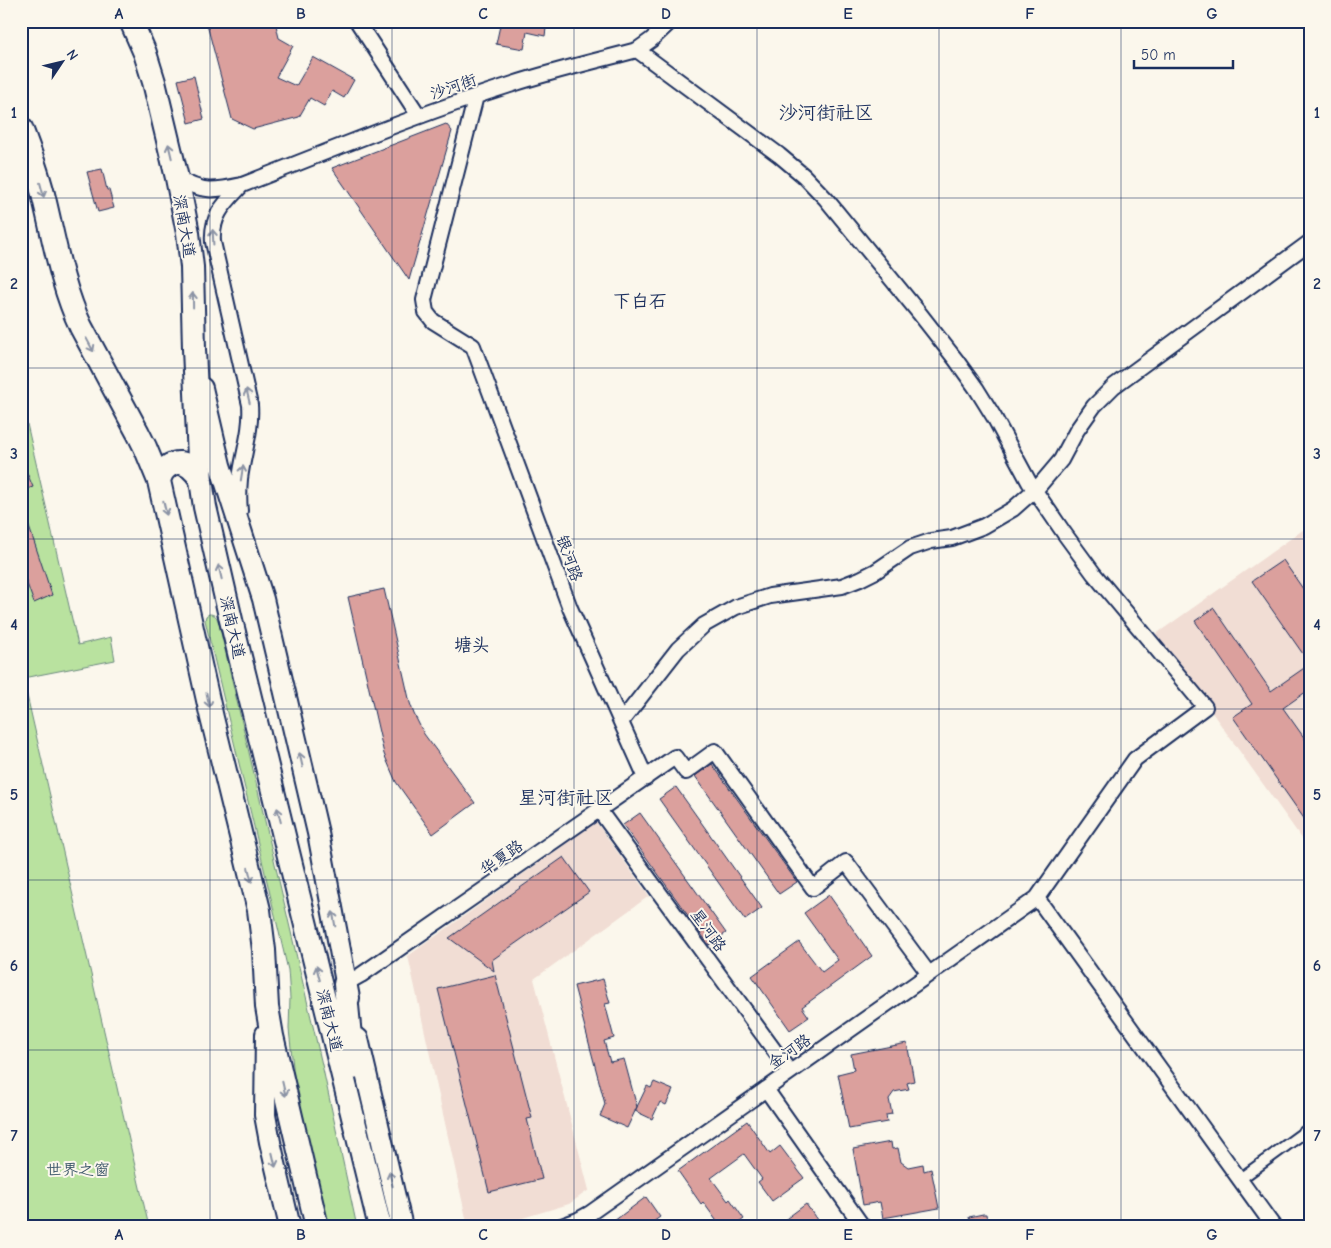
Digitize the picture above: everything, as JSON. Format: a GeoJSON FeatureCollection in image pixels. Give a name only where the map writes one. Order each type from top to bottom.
{"type":"FeatureCollection","features":[{"type":"Feature","properties":{"kind":"main road","name":"深南大道"},"geometry":{"type":"LineString","coordinates":[[131,21],[145,53],[154,82],[188,233],[192,267],[201,480],[205,507],[380,1227]]}},
{"type":"Feature","properties":{"kind":"main road"},"geometry":{"type":"LineString","coordinates":[[21,128],[35,165],[64,284],[72,306],[81,327],[142,440],[159,481],[212,718],[259,910],[264,950],[267,1007],[265,1115],[290,1227]]}},
{"type":"Feature","properties":{"kind":"main road"},"geometry":{"type":"LineString","coordinates":[[194,349],[220,464],[263,598],[318,833],[346,984],[402,1227]]}},
{"type":"Feature","properties":{"kind":"main road"},"geometry":{"type":"LineString","coordinates":[[159,481],[163,470],[168,466],[179,463],[191,468],[201,480]]}},
{"type":"Feature","properties":{"kind":"main road"},"geometry":{"type":"LineString","coordinates":[[346,984],[353,1064],[367,1173]]}},
{"type":"Feature","properties":{"kind":"main road"},"geometry":{"type":"LineString","coordinates":[[267,1007],[272,1036],[318,1227]]}},
{"type":"Feature","properties":{"kind":"street"},"geometry":{"type":"LineString","coordinates":[[357,21],[419,116]]}},
{"type":"Feature","properties":{"kind":"street","name":"沙河街"},"geometry":{"type":"LineString","coordinates":[[177,178],[196,187],[207,189],[218,190],[242,185],[419,116],[514,83],[637,50],[672,21]]}},
{"type":"Feature","properties":{"kind":"street"},"geometry":{"type":"LineString","coordinates":[[637,50],[780,155],[826,199],[956,360],[994,417],[1035,490]]}},
{"type":"Feature","properties":{"kind":"street","name":"银河路"},"geometry":{"type":"LineString","coordinates":[[476,96],[424,300],[426,312],[433,321],[473,346],[570,608],[646,778]]}},
{"type":"Feature","properties":{"kind":"street"},"geometry":{"type":"LineString","coordinates":[[242,185],[217,214],[214,220],[212,235],[250,405],[251,417],[240,479],[243,537]]}},
{"type":"Feature","properties":{"kind":"street"},"geometry":{"type":"LineString","coordinates":[[621,722],[678,649],[704,625],[736,607],[770,596],[842,586],[876,571],[910,548],[931,541],[952,538],[984,526],[1013,509],[1035,490],[1061,460],[1077,430],[1094,406],[1114,386],[1310,242]]}},
{"type":"Feature","properties":{"kind":"street","name":"金河路"},"geometry":{"type":"LineString","coordinates":[[559,1227],[578,1220],[591,1220],[766,1089],[1037,898],[1135,759],[1205,707],[1094,574],[1035,490]]}},
{"type":"Feature","properties":{"kind":"street","name":"华夏路"},"geometry":{"type":"LineString","coordinates":[[346,984],[675,757],[686,772],[715,751],[813,888],[846,862],[929,974]]}},
{"type":"Feature","properties":{"kind":"street","name":"星河路"},"geometry":{"type":"LineString","coordinates":[[599,810],[790,1072]]}},
{"type":"Feature","properties":{"kind":"street"},"geometry":{"type":"LineString","coordinates":[[1037,898],[1274,1227]]}},
{"type":"Feature","properties":{"kind":"street"},"geometry":{"type":"LineString","coordinates":[[766,1089],[863,1227]]}},
{"type":"Feature","properties":{"kind":"street"},"geometry":{"type":"LineString","coordinates":[[1240,1179],[1310,1128]]}},
{"type":"Feature","properties":{"kind":"shaded area"},"geometry":{"type":"Polygon","coordinates":[[[1310,525],[1310,850],[1156,634],[1310,525]]]}},
{"type":"Feature","properties":{"kind":"shaded area"},"geometry":{"type":"Polygon","coordinates":[[[596,822],[649,896],[534,979],[589,1190],[569,1204],[493,1227],[468,1227],[408,956],[596,822]]]}},
{"type":"Feature","properties":{"kind":"green space","name":"世界之窗"},"geometry":{"type":"Polygon","coordinates":[[[21,398],[78,645],[111,637],[115,660],[23,678],[149,1227],[21,1227],[21,398]]]}},
{"type":"Feature","properties":{"kind":"green space"},"geometry":{"type":"Polygon","coordinates":[[[209,614],[215,616],[218,620],[323,1069],[357,1227],[324,1227],[298,1114],[289,1029],[290,998],[288,970],[205,620],[209,614]]]}},
{"type":"Feature","properties":{"kind":"building"},"geometry":{"type":"Polygon","coordinates":[[[206,21],[275,21],[279,38],[293,46],[276,77],[296,86],[313,57],[354,80],[344,98],[332,91],[324,106],[310,98],[299,117],[253,129],[232,119],[206,21]]]}},
{"type":"Feature","properties":{"kind":"building"},"geometry":{"type":"Polygon","coordinates":[[[501,21],[547,21],[545,36],[527,32],[524,49],[496,44],[501,21]]]}},
{"type":"Feature","properties":{"kind":"building"},"geometry":{"type":"Polygon","coordinates":[[[194,76],[204,119],[189,123],[178,80],[194,76]]]}},
{"type":"Feature","properties":{"kind":"building"},"geometry":{"type":"Polygon","coordinates":[[[446,124],[452,131],[409,280],[332,168],[446,124]]]}},
{"type":"Feature","properties":{"kind":"building"},"geometry":{"type":"Polygon","coordinates":[[[102,169],[114,208],[98,212],[87,172],[102,169]]]}},
{"type":"Feature","properties":{"kind":"building"},"geometry":{"type":"Polygon","coordinates":[[[21,459],[33,487],[21,491],[21,459]]]}},
{"type":"Feature","properties":{"kind":"building"},"geometry":{"type":"Polygon","coordinates":[[[21,509],[23,509],[52,595],[34,603],[21,567],[21,509]]]}},
{"type":"Feature","properties":{"kind":"building"},"geometry":{"type":"Polygon","coordinates":[[[1283,560],[1310,599],[1310,664],[1252,581],[1283,560]]]}},
{"type":"Feature","properties":{"kind":"building"},"geometry":{"type":"Polygon","coordinates":[[[384,589],[414,714],[424,734],[475,803],[433,834],[396,782],[384,754],[348,597],[384,589]]]}},
{"type":"Feature","properties":{"kind":"building"},"geometry":{"type":"Polygon","coordinates":[[[1214,608],[1271,691],[1310,664],[1310,689],[1283,708],[1310,746],[1310,765],[1304,770],[1310,778],[1310,827],[1233,717],[1252,704],[1195,621],[1214,608]]]}},
{"type":"Feature","properties":{"kind":"building"},"geometry":{"type":"Polygon","coordinates":[[[712,764],[797,882],[779,894],[695,776],[712,764]]]}},
{"type":"Feature","properties":{"kind":"building"},"geometry":{"type":"Polygon","coordinates":[[[676,787],[762,908],[745,920],[659,799],[676,787]]]}},
{"type":"Feature","properties":{"kind":"building"},"geometry":{"type":"Polygon","coordinates":[[[640,813],[726,933],[709,945],[623,825],[640,813]]]}},
{"type":"Feature","properties":{"kind":"building"},"geometry":{"type":"Polygon","coordinates":[[[564,857],[589,892],[492,960],[494,971],[449,938],[564,857]]]}},
{"type":"Feature","properties":{"kind":"building"},"geometry":{"type":"Polygon","coordinates":[[[829,895],[872,956],[802,1007],[809,1017],[790,1030],[752,976],[799,942],[822,972],[838,960],[804,913],[829,895]]]}},
{"type":"Feature","properties":{"kind":"building"},"geometry":{"type":"Polygon","coordinates":[[[495,975],[532,1118],[527,1119],[542,1179],[489,1192],[438,989],[495,975]]]}},
{"type":"Feature","properties":{"kind":"building"},"geometry":{"type":"Polygon","coordinates":[[[603,979],[610,1003],[605,1004],[614,1038],[604,1041],[610,1062],[624,1059],[637,1107],[627,1128],[600,1116],[605,1104],[574,986],[603,979]]]}},
{"type":"Feature","properties":{"kind":"building"},"geometry":{"type":"Polygon","coordinates":[[[907,1043],[914,1081],[907,1083],[909,1089],[894,1092],[889,1099],[892,1114],[886,1115],[887,1122],[849,1129],[838,1074],[854,1070],[851,1054],[907,1043]]]}},
{"type":"Feature","properties":{"kind":"building"},"geometry":{"type":"Polygon","coordinates":[[[654,1082],[673,1090],[666,1105],[660,1102],[652,1119],[635,1111],[647,1086],[651,1088],[654,1082]]]}},
{"type":"Feature","properties":{"kind":"building"},"geometry":{"type":"Polygon","coordinates":[[[747,1121],[770,1154],[780,1146],[804,1178],[772,1201],[758,1182],[762,1179],[744,1154],[711,1178],[728,1201],[730,1199],[744,1219],[733,1227],[721,1227],[703,1202],[701,1204],[678,1171],[747,1121]]]}},
{"type":"Feature","properties":{"kind":"building"},"geometry":{"type":"Polygon","coordinates":[[[891,1142],[892,1149],[898,1148],[901,1162],[908,1167],[923,1164],[924,1171],[931,1169],[939,1208],[883,1218],[880,1202],[863,1205],[853,1149],[891,1142]]]}},
{"type":"Feature","properties":{"kind":"building"},"geometry":{"type":"Polygon","coordinates":[[[646,1197],[660,1217],[646,1227],[618,1227],[614,1221],[646,1197]]]}},
{"type":"Feature","properties":{"kind":"building"},"geometry":{"type":"Polygon","coordinates":[[[806,1204],[822,1227],[775,1227],[806,1204]]]}},
{"type":"Feature","properties":{"kind":"building"},"geometry":{"type":"Polygon","coordinates":[[[986,1214],[988,1227],[971,1227],[969,1217],[986,1214]]]}},
{"type":"Feature","properties":{"kind":"district","name":"沙河街社区"},"geometry":{"type":"Point","coordinates":[826,112]}},
{"type":"Feature","properties":{"kind":"district","name":"下白石"},"geometry":{"type":"Point","coordinates":[640,301]}},
{"type":"Feature","properties":{"kind":"district","name":"塘头"},"geometry":{"type":"Point","coordinates":[472,645]}},
{"type":"Feature","properties":{"kind":"district","name":"星河街社区"},"geometry":{"type":"Point","coordinates":[566,797]}}]}
